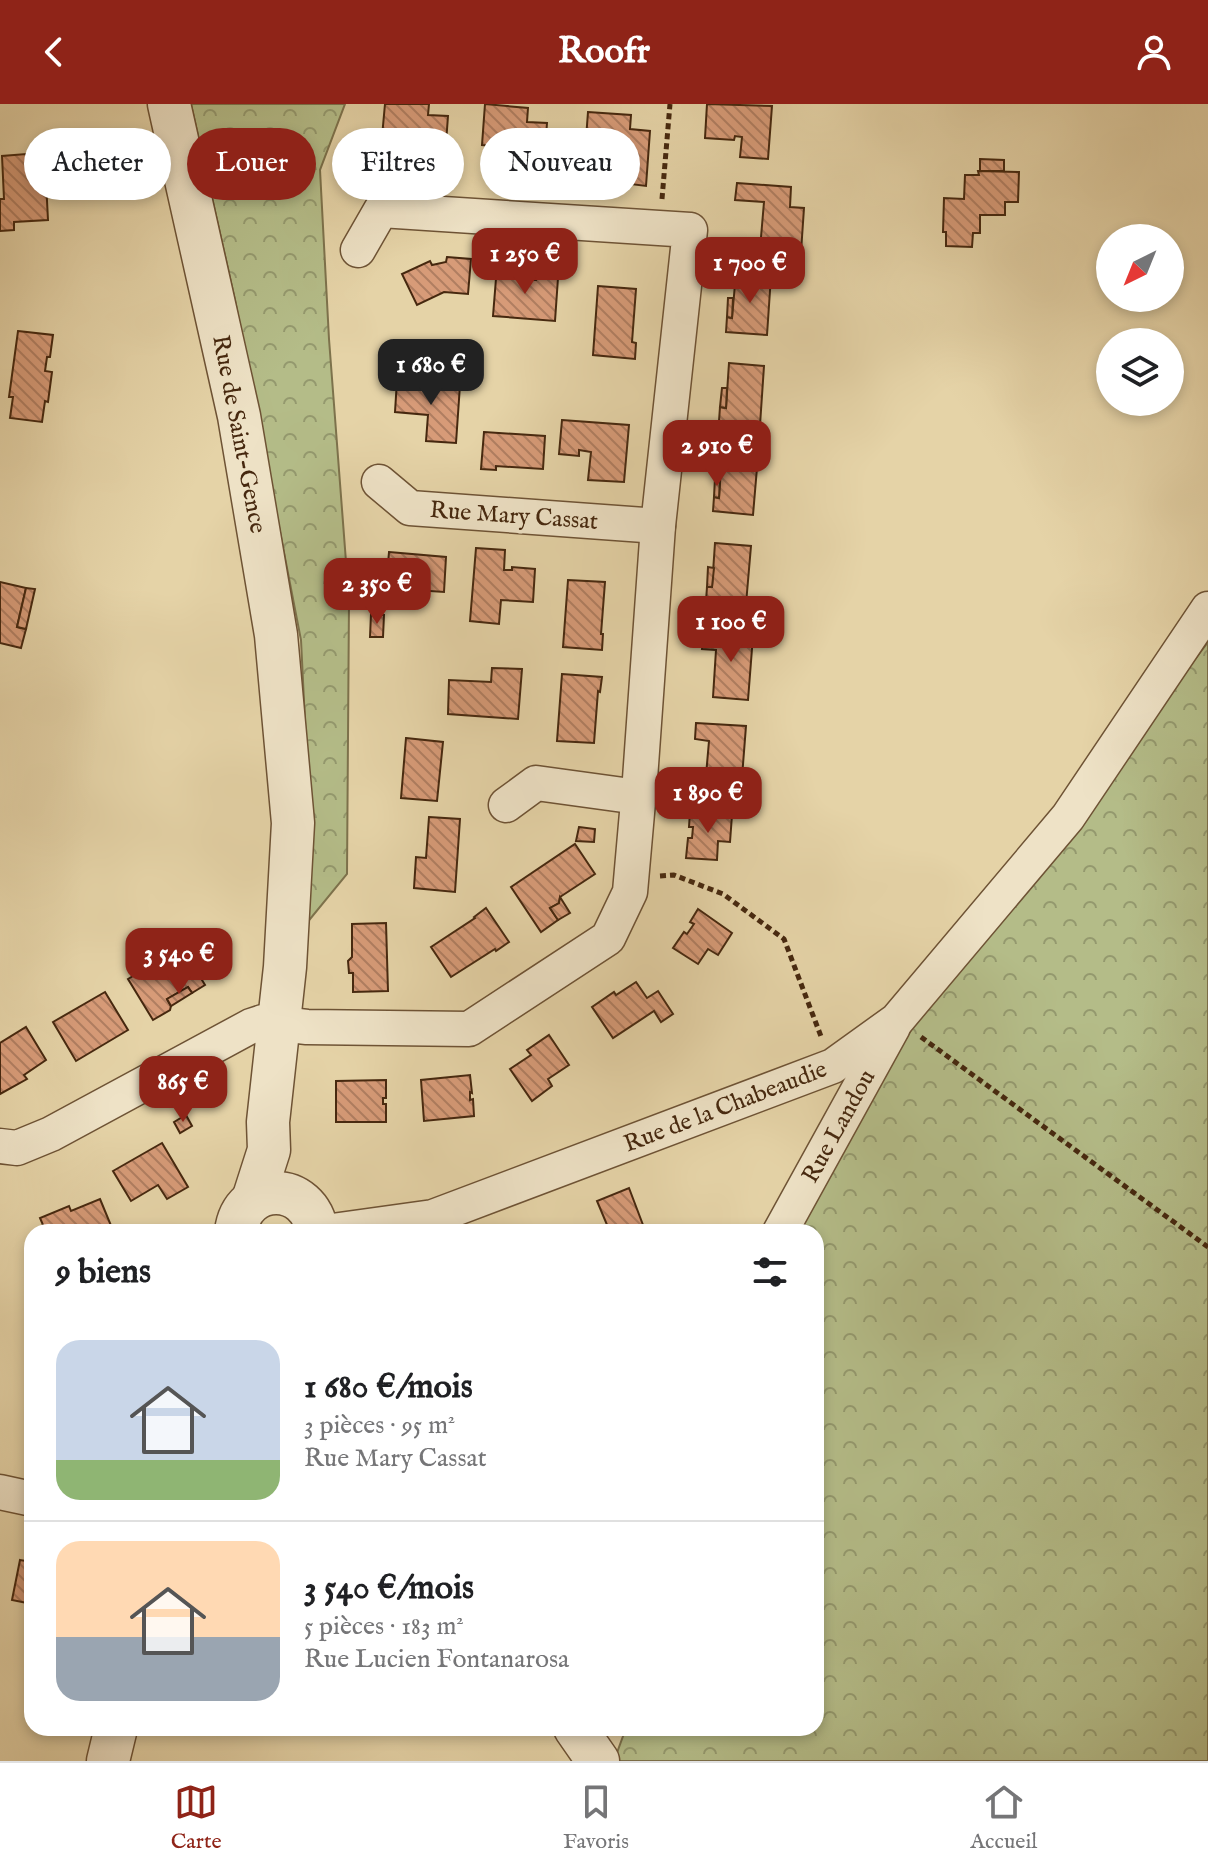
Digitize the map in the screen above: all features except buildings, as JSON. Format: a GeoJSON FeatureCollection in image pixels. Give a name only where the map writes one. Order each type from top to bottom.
{"type":"FeatureCollection","features":[{"type":"Feature","properties":{"kind":"street","name":"Rue de Saint-Gence"},"geometry":{"type":"LineString","coordinates":[[169,104],[239,416],[276,635],[293,823],[285,967],[268,1122],[269,1150],[245,1216]]}},
{"type":"Feature","properties":{"kind":"street"},"geometry":{"type":"LineString","coordinates":[[0,1146],[17,1148],[51,1134],[263,1022],[307,1027],[469,1029],[608,938],[630,892],[658,526],[690,230],[381,210],[358,250]]}},
{"type":"Feature","properties":{"kind":"street","name":"Rue Mary Cassat"},"geometry":{"type":"LineString","coordinates":[[379,482],[410,508],[658,526]]}},
{"type":"Feature","properties":{"kind":"street","name":"Rue de la Chabeaudie"},"geometry":{"type":"LineString","coordinates":[[383,1224],[433,1217],[833,1066],[897,1020],[1068,817],[1208,609]]}},
{"type":"Feature","properties":{"kind":"street"},"geometry":{"type":"LineString","coordinates":[[506,805],[536,783],[638,797]]}},
{"type":"Feature","properties":{"kind":"street","name":"Rue Landou"},"geometry":{"type":"LineString","coordinates":[[784,1224],[897,1020]]}},
{"type":"Feature","properties":{"kind":"street","name":"Rue de Saint-Gence"},"geometry":{"type":"LineString","coordinates":[[269,1150],[295,1197],[304,1203],[316,1224]]}},
{"type":"Feature","properties":{"kind":"street"},"geometry":{"type":"LineString","coordinates":[[245,1216],[269,1193],[295,1197]]}},
{"type":"Feature","properties":{"kind":"street"},"geometry":{"type":"LineString","coordinates":[[0,1492],[24,1497]]}},
{"type":"Feature","properties":{"kind":"street"},"geometry":{"type":"LineString","coordinates":[[108,1761],[114,1736]]}},
{"type":"Feature","properties":{"kind":"path"},"geometry":{"type":"LineString","coordinates":[[659,228],[670,104]]}},
{"type":"Feature","properties":{"kind":"path"},"geometry":{"type":"LineString","coordinates":[[631,877],[674,875],[723,894],[784,939],[833,1066]]}},
{"type":"Feature","properties":{"kind":"path"},"geometry":{"type":"LineString","coordinates":[[897,1020],[1208,1247]]}},
{"type":"Feature","properties":{"kind":"green space"},"geometry":{"type":"Polygon","coordinates":[[[191,104],[345,104],[336,128],[332,128],[332,138],[320,170],[349,601],[347,874],[306,924],[310,824],[301,640],[213,200],[316,200],[316,128],[196,128],[191,104]]]}},
{"type":"Feature","properties":{"kind":"green space"},"geometry":{"type":"Polygon","coordinates":[[[1208,642],[1208,1761],[614,1761],[623,1736],[824,1736],[824,1224],[797,1224],[911,1030],[1208,642]]]}}]}
